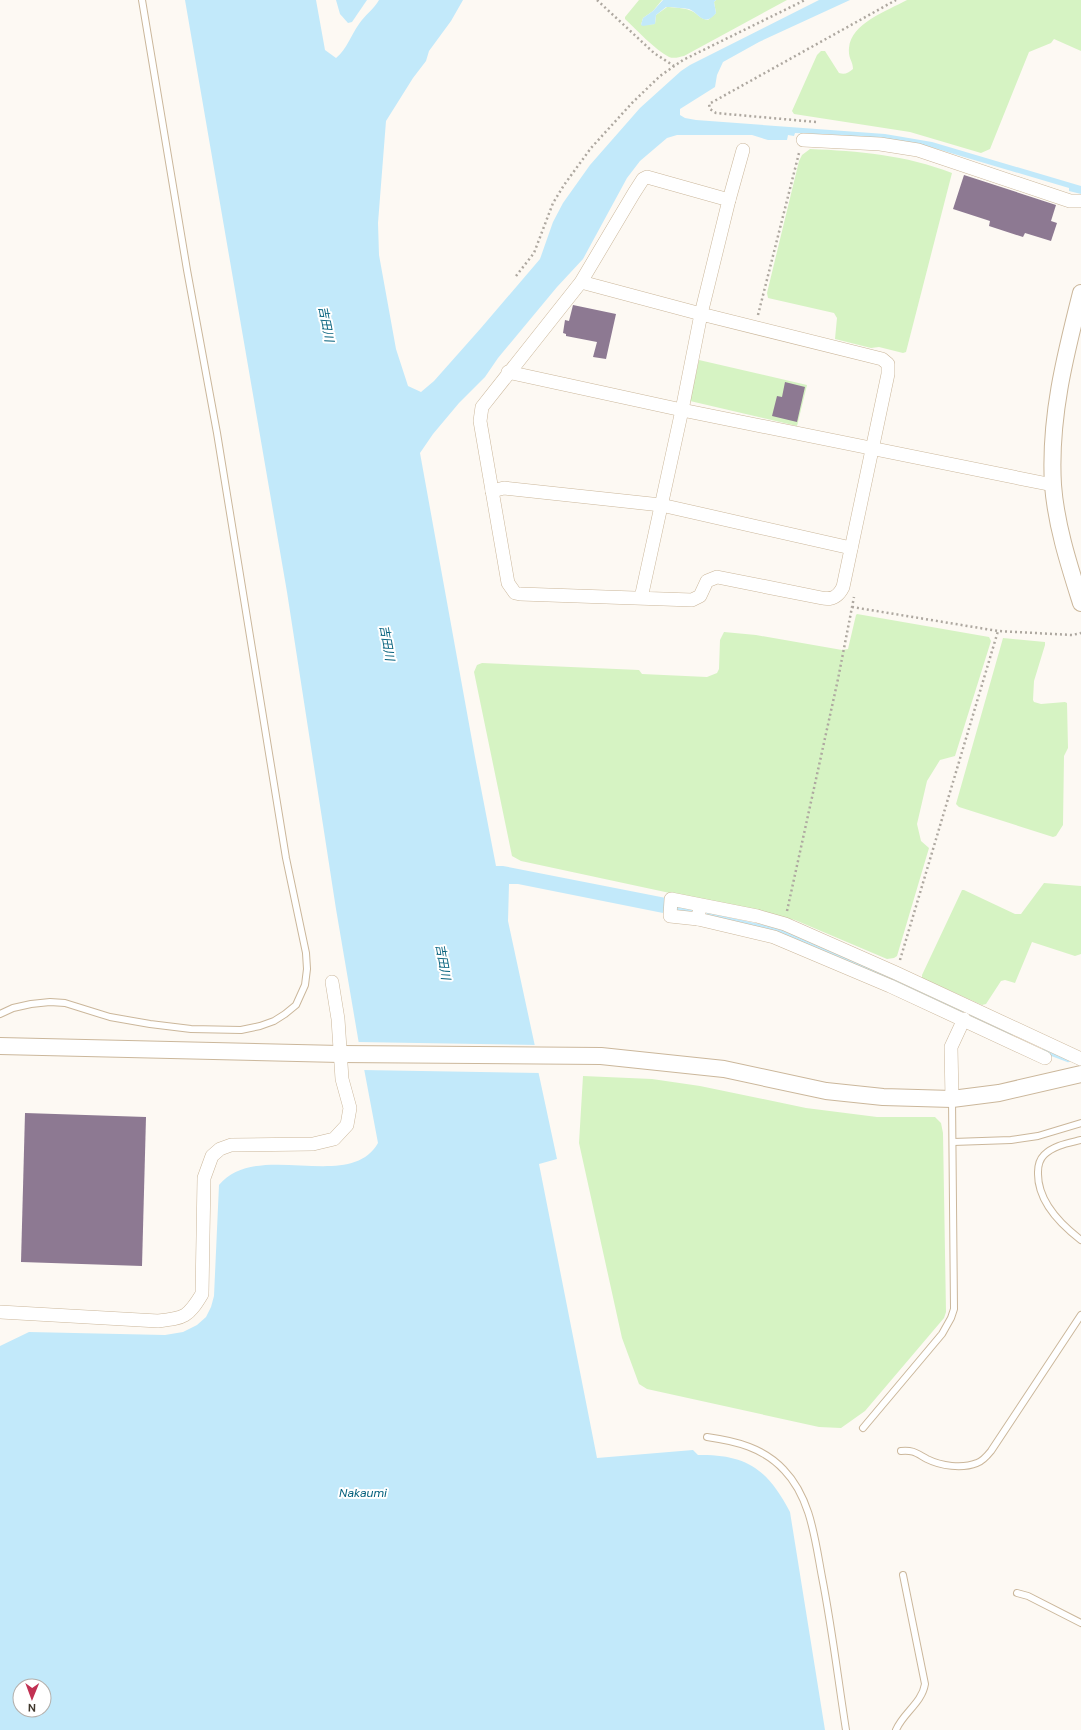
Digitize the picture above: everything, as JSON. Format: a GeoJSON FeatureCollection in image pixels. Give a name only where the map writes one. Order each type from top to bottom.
{"type":"FeatureCollection","features":[{"type":"Feature","properties":{"kind":"street"},"geometry":{"type":"LineString","coordinates":[[803,140],[880,144],[918,150],[1070,201],[1081,201]]}},
{"type":"Feature","properties":{"kind":"street"},"geometry":{"type":"LineString","coordinates":[[640,598],[682,410],[701,314],[742,150]]}},
{"type":"Feature","properties":{"kind":"street"},"geometry":{"type":"LineString","coordinates":[[581,282],[701,314],[878,357],[887,362],[889,366],[888,374],[843,587],[835,597],[829,599],[717,577],[707,581],[700,596],[697,599],[692,600],[515,593],[508,584],[480,415],[482,406],[581,282],[643,179],[647,177],[730,200]]}},
{"type":"Feature","properties":{"kind":"street"},"geometry":{"type":"LineString","coordinates":[[1081,293],[1060,384],[1054,418],[1054,485],[1064,543],[1078,586],[1081,603]]}},
{"type":"Feature","properties":{"kind":"street"},"geometry":{"type":"LineString","coordinates":[[508,372],[682,410],[1054,485]]}},
{"type":"Feature","properties":{"kind":"street"},"geometry":{"type":"LineString","coordinates":[[492,491],[504,488],[661,505],[851,548]]}},
{"type":"Feature","properties":{"kind":"street"},"geometry":{"type":"LineString","coordinates":[[670,910],[671,899],[699,913],[774,937],[964,1019],[1045,1058]]}},
{"type":"Feature","properties":{"kind":"street"},"geometry":{"type":"LineString","coordinates":[[699,913],[757,916],[784,924],[896,973],[1081,1059]]}},
{"type":"Feature","properties":{"kind":"street"},"geometry":{"type":"LineString","coordinates":[[890,986],[896,973]]}},
{"type":"Feature","properties":{"kind":"street"},"geometry":{"type":"LineString","coordinates":[[0,1312],[158,1321],[181,1319],[194,1308],[202,1294],[204,1178],[212,1156],[220,1149],[231,1145],[313,1144],[334,1139],[347,1125],[350,1115],[350,1108],[342,1079],[348,1054],[338,1019],[332,982]]}},
{"type":"Feature","properties":{"kind":"street"},"geometry":{"type":"LineString","coordinates":[[952,1099],[951,1047],[964,1019]]}},
{"type":"Feature","properties":{"kind":"street"},"geometry":{"type":"LineString","coordinates":[[0,1046],[348,1054],[601,1056],[724,1069],[826,1091],[883,1097],[952,1099],[998,1094],[1081,1074]]}},
{"type":"Feature","properties":{"kind":"lane"},"geometry":{"type":"LineString","coordinates":[[0,1014],[13,1008],[50,1002],[65,1003],[110,1017],[138,1023],[191,1028],[241,1030],[274,1021],[285,1014],[296,1005],[305,984],[307,969],[306,953],[286,858],[218,441],[187,270],[142,0]]}},
{"type":"Feature","properties":{"kind":"lane"},"geometry":{"type":"LineString","coordinates":[[863,1428],[942,1334],[951,1318],[955,1298],[952,1099]]}},
{"type":"Feature","properties":{"kind":"lane"},"geometry":{"type":"LineString","coordinates":[[953,1142],[1010,1140],[1038,1136],[1081,1123]]}},
{"type":"Feature","properties":{"kind":"lane"},"geometry":{"type":"LineString","coordinates":[[1081,1140],[1062,1145],[1044,1155],[1038,1169],[1037,1178],[1042,1197],[1061,1222],[1081,1240]]}},
{"type":"Feature","properties":{"kind":"lane"},"geometry":{"type":"LineString","coordinates":[[901,1451],[910,1450],[917,1452],[927,1459],[939,1464],[965,1466],[985,1459],[1081,1315]]}},
{"type":"Feature","properties":{"kind":"lane"},"geometry":{"type":"LineString","coordinates":[[707,1437],[730,1440],[752,1448],[771,1458],[785,1470],[800,1492],[810,1519],[829,1616],[846,1730]]}},
{"type":"Feature","properties":{"kind":"lane"},"geometry":{"type":"LineString","coordinates":[[896,1730],[905,1715],[924,1693],[924,1684],[903,1574]]}},
{"type":"Feature","properties":{"kind":"lane"},"geometry":{"type":"LineString","coordinates":[[1017,1593],[1028,1596],[1081,1623]]}},
{"type":"Feature","properties":{"kind":"path"},"geometry":{"type":"LineString","coordinates":[[597,0],[654,53],[674,66]]}},
{"type":"Feature","properties":{"kind":"path"},"geometry":{"type":"LineString","coordinates":[[516,276],[534,253],[553,203],[564,185],[591,148],[632,103],[660,76],[674,66],[805,0]]}},
{"type":"Feature","properties":{"kind":"path"},"geometry":{"type":"LineString","coordinates":[[816,122],[716,113],[710,109],[709,104],[896,0]]}},
{"type":"Feature","properties":{"kind":"path"},"geometry":{"type":"LineString","coordinates":[[755,327],[803,140]]}},
{"type":"Feature","properties":{"kind":"path"},"geometry":{"type":"LineString","coordinates":[[852,607],[998,631],[1072,635],[1081,633]]}},
{"type":"Feature","properties":{"kind":"path"},"geometry":{"type":"LineString","coordinates":[[896,973],[998,631]]}},
{"type":"Feature","properties":{"kind":"path"},"geometry":{"type":"LineString","coordinates":[[784,924],[838,679]]}},
{"type":"Feature","properties":{"kind":"green space"},"geometry":{"type":"Polygon","coordinates":[[[639,0],[662,0],[653,11],[643,18],[641,25],[655,24],[656,15],[667,7],[687,9],[708,20],[716,13],[714,2],[716,0],[787,0],[684,56],[673,58],[663,54],[625,19],[639,0]]]}},
{"type":"Feature","properties":{"kind":"green space"},"geometry":{"type":"Polygon","coordinates":[[[907,0],[1081,0],[1081,51],[1054,39],[1051,43],[1029,52],[990,149],[981,153],[910,132],[794,114],[792,111],[817,55],[821,51],[825,51],[839,73],[845,74],[850,72],[853,69],[849,55],[849,48],[851,39],[856,32],[880,13],[907,0]]]}},
{"type":"Feature","properties":{"kind":"green space"},"geometry":{"type":"Polygon","coordinates":[[[810,149],[846,151],[900,158],[952,173],[906,352],[903,353],[879,347],[871,348],[835,339],[837,318],[834,313],[768,298],[767,293],[799,161],[802,155],[810,149]]]}},
{"type":"Feature","properties":{"kind":"green space"},"geometry":{"type":"Polygon","coordinates":[[[699,360],[807,385],[797,426],[690,401],[699,360]]]}},
{"type":"Feature","properties":{"kind":"green space"},"geometry":{"type":"Polygon","coordinates":[[[857,614],[989,637],[991,641],[955,756],[940,760],[927,781],[917,824],[921,841],[929,848],[897,956],[887,959],[795,920],[521,861],[512,856],[474,672],[477,665],[482,663],[639,670],[642,674],[707,677],[717,673],[719,669],[720,640],[724,632],[756,635],[842,650],[848,649],[857,614]]]}},
{"type":"Feature","properties":{"kind":"green space"},"geometry":{"type":"Polygon","coordinates":[[[1003,638],[1045,642],[1034,681],[1033,700],[1034,702],[1041,704],[1067,703],[1068,748],[1064,756],[1063,825],[1056,836],[1053,837],[959,807],[956,804],[1003,638]]]}},
{"type":"Feature","properties":{"kind":"green space"},"geometry":{"type":"Polygon","coordinates":[[[1044,883],[1081,886],[1081,954],[1075,956],[1032,942],[1015,983],[1005,980],[1001,981],[986,1004],[982,1005],[922,978],[922,975],[962,890],[1015,914],[1021,914],[1044,883]]]}},
{"type":"Feature","properties":{"kind":"green space"},"geometry":{"type":"Polygon","coordinates":[[[583,1076],[652,1079],[700,1086],[806,1108],[877,1117],[935,1117],[941,1123],[943,1133],[946,1312],[944,1318],[865,1411],[841,1428],[819,1427],[647,1389],[639,1384],[622,1338],[579,1143],[583,1076]]]}},
{"type":"Feature","properties":{"kind":"water","name":"吉田川"},"geometry":{"type":"Polygon","coordinates":[[[185,0],[316,0],[325,50],[336,58],[349,42],[361,21],[379,0],[463,0],[451,21],[429,51],[426,61],[413,78],[386,121],[378,223],[379,255],[396,349],[408,386],[421,392],[434,381],[540,259],[553,222],[563,203],[590,165],[640,108],[681,71],[690,65],[819,0],[850,0],[759,42],[723,62],[717,75],[715,87],[680,109],[680,115],[685,118],[696,120],[885,134],[932,142],[1081,186],[1081,194],[1069,191],[1069,188],[917,143],[839,135],[795,133],[794,136],[788,135],[787,140],[768,140],[752,135],[677,135],[667,138],[640,161],[627,178],[583,259],[557,287],[498,358],[485,377],[459,403],[433,434],[420,453],[496,866],[503,866],[666,898],[667,911],[664,911],[663,913],[518,884],[509,884],[508,921],[536,1051],[360,1050],[336,909],[287,592],[185,0]]]}},
{"type":"Feature","properties":{"kind":"water"},"geometry":{"type":"Polygon","coordinates":[[[336,0],[367,0],[352,22],[348,23],[340,14],[336,0]]]}},
{"type":"Feature","properties":{"kind":"water"},"geometry":{"type":"Polygon","coordinates":[[[663,0],[716,0],[714,2],[716,13],[712,17],[705,19],[689,9],[666,7],[656,15],[655,24],[641,25],[643,18],[653,11],[663,0]]]}},
{"type":"Feature","properties":{"kind":"water","name":"Nakaumi"},"geometry":{"type":"Polygon","coordinates":[[[362,1058],[536,1061],[557,1159],[539,1164],[597,1458],[693,1450],[698,1455],[715,1455],[743,1462],[754,1467],[773,1485],[782,1497],[790,1512],[825,1730],[0,1730],[0,1346],[29,1332],[165,1335],[183,1332],[197,1325],[206,1317],[214,1296],[219,1185],[236,1172],[256,1166],[325,1166],[347,1164],[365,1157],[378,1143],[362,1058]]]}},
{"type":"Feature","properties":{"kind":"pier"},"geometry":{"type":"Polygon","coordinates":[[[357,1042],[537,1045],[538,1051],[358,1050],[357,1042]]]}},
{"type":"Feature","properties":{"kind":"pier"},"geometry":{"type":"Polygon","coordinates":[[[360,1058],[538,1060],[541,1073],[362,1070],[360,1058]]]}},
{"type":"Feature","properties":{"kind":"building"},"geometry":{"type":"Polygon","coordinates":[[[964,175],[1056,205],[1051,221],[1057,223],[1051,241],[1025,233],[1023,237],[989,226],[990,221],[953,209],[964,175]]]}},
{"type":"Feature","properties":{"kind":"building"},"geometry":{"type":"Polygon","coordinates":[[[573,305],[616,314],[606,359],[593,357],[597,342],[566,336],[566,334],[563,333],[565,320],[569,321],[573,305]]]}},
{"type":"Feature","properties":{"kind":"building"},"geometry":{"type":"Polygon","coordinates":[[[785,382],[805,387],[797,422],[772,416],[777,396],[782,397],[785,382]]]}},
{"type":"Feature","properties":{"kind":"building"},"geometry":{"type":"Polygon","coordinates":[[[25,1113],[146,1117],[142,1266],[21,1262],[25,1113]]]}},
{"type":"Feature","properties":{"kind":"waterway"},"geometry":{"type":"LineString","coordinates":[[672,908],[698,913]]}},
{"type":"Feature","properties":{"kind":"waterway"},"geometry":{"type":"LineString","coordinates":[[708,915],[781,931],[898,981],[1010,1035]]}},
{"type":"Feature","properties":{"kind":"waterway"},"geometry":{"type":"LineString","coordinates":[[1044,1051],[1068,1060]]}}]}
